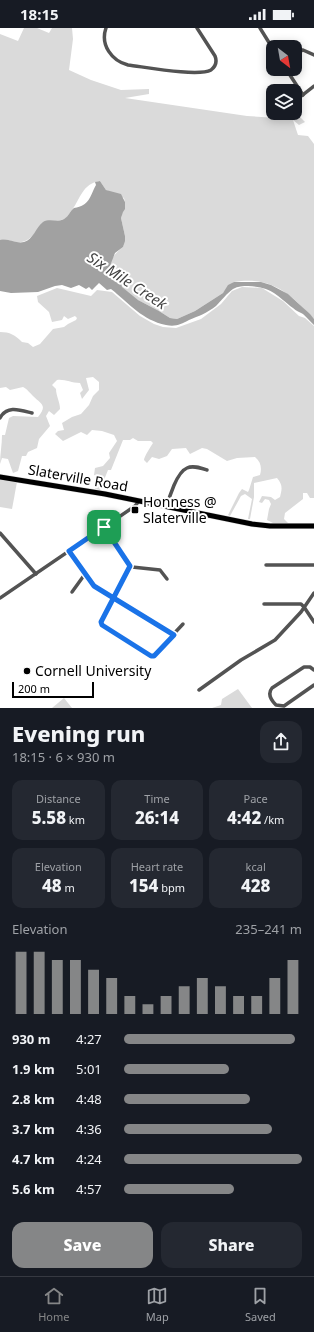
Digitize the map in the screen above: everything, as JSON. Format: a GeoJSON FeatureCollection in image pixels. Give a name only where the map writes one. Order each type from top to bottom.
{"type":"FeatureCollection","features":[{"type":"Feature","properties":{"kind":"highway","name":"Slaterville Road"},"geometry":{"type":"LineString","coordinates":[[0,477],[105,494],[236,521],[270,526],[314,526]]}},
{"type":"Feature","properties":{"kind":"street"},"geometry":{"type":"LineString","coordinates":[[106,28],[104,35],[105,46],[110,54],[120,62],[128,65],[199,73],[212,69],[216,64],[216,60],[197,28]]}},
{"type":"Feature","properties":{"kind":"street"},"geometry":{"type":"LineString","coordinates":[[260,28],[267,40]]}},
{"type":"Feature","properties":{"kind":"street"},"geometry":{"type":"LineString","coordinates":[[302,50],[314,55]]}},
{"type":"Feature","properties":{"kind":"street"},"geometry":{"type":"LineString","coordinates":[[291,76],[303,95],[314,86]]}},
{"type":"Feature","properties":{"kind":"street"},"geometry":{"type":"LineString","coordinates":[[0,418],[4,412],[12,409],[32,413]]}},
{"type":"Feature","properties":{"kind":"street"},"geometry":{"type":"LineString","coordinates":[[167,507],[170,494],[184,470],[191,467],[207,470]]}},
{"type":"Feature","properties":{"kind":"street"},"geometry":{"type":"LineString","coordinates":[[0,598],[135,506],[139,501]]}},
{"type":"Feature","properties":{"kind":"street"},"geometry":{"type":"LineString","coordinates":[[104,527],[130,566],[160,570],[167,580]]}},
{"type":"Feature","properties":{"kind":"street"},"geometry":{"type":"LineString","coordinates":[[0,533],[36,574]]}},
{"type":"Feature","properties":{"kind":"street"},"geometry":{"type":"LineString","coordinates":[[69,551],[94,586],[174,635]]}},
{"type":"Feature","properties":{"kind":"street"},"geometry":{"type":"LineString","coordinates":[[266,565],[314,565]]}},
{"type":"Feature","properties":{"kind":"street"},"geometry":{"type":"LineString","coordinates":[[130,566],[101,622],[103,626],[152,656],[156,655],[183,624]]}},
{"type":"Feature","properties":{"kind":"street"},"geometry":{"type":"LineString","coordinates":[[72,592],[85,574]]}},
{"type":"Feature","properties":{"kind":"street"},"geometry":{"type":"LineString","coordinates":[[199,690],[241,660],[275,640],[287,628],[314,593]]}},
{"type":"Feature","properties":{"kind":"street"},"geometry":{"type":"LineString","coordinates":[[264,604],[298,604],[304,607],[314,622]]}},
{"type":"Feature","properties":{"kind":"street"},"geometry":{"type":"LineString","coordinates":[[314,670],[308,667],[302,668],[272,688],[270,691],[270,696],[276,705],[284,706],[314,684]]}},
{"type":"Feature","properties":{"kind":"shaded area"},"geometry":{"type":"Polygon","coordinates":[[[24,28],[37,28],[49,33],[52,28],[72,28],[73,39],[69,70],[91,80],[121,90],[149,89],[149,94],[125,98],[247,116],[266,117],[266,120],[293,120],[298,135],[308,136],[314,144],[314,319],[288,295],[270,284],[259,282],[234,282],[223,293],[195,311],[177,319],[170,318],[134,298],[109,276],[108,272],[110,263],[123,247],[125,236],[121,218],[125,202],[124,198],[106,190],[100,181],[89,185],[86,188],[72,210],[64,219],[42,223],[31,237],[25,241],[16,242],[0,240],[0,34],[18,41],[24,28]]]}},
{"type":"Feature","properties":{"kind":"shaded area"},"geometry":{"type":"Polygon","coordinates":[[[302,119],[305,122],[299,125],[293,120],[302,119]]]}},
{"type":"Feature","properties":{"kind":"shaded area"},"geometry":{"type":"Polygon","coordinates":[[[100,181],[106,190],[121,194],[125,202],[125,209],[121,218],[125,241],[123,247],[115,253],[108,271],[110,274],[109,276],[121,284],[122,287],[138,300],[170,318],[177,319],[195,311],[223,293],[228,285],[234,282],[261,282],[271,285],[288,294],[310,314],[314,319],[314,325],[303,314],[294,309],[273,292],[263,288],[248,286],[233,289],[209,311],[181,324],[173,326],[158,323],[143,315],[111,289],[107,290],[99,283],[92,290],[89,287],[86,289],[79,285],[71,288],[62,285],[38,292],[11,293],[0,291],[0,240],[18,242],[27,241],[43,222],[48,220],[62,220],[74,208],[86,203],[96,185],[95,182],[100,181]]]}},
{"type":"Feature","properties":{"kind":"shaded area"},"geometry":{"type":"Polygon","coordinates":[[[242,287],[262,288],[283,301],[299,316],[305,318],[314,326],[314,498],[310,498],[307,493],[303,493],[303,499],[285,513],[284,519],[288,523],[273,523],[267,520],[271,504],[269,500],[265,499],[262,503],[259,502],[262,496],[271,497],[275,500],[280,497],[282,487],[277,478],[254,483],[254,497],[250,519],[248,519],[252,499],[245,494],[241,496],[230,516],[228,515],[242,489],[248,492],[253,477],[260,475],[261,470],[259,461],[255,457],[237,458],[227,461],[207,449],[202,448],[190,454],[186,448],[172,449],[167,456],[159,459],[152,457],[147,463],[144,460],[153,443],[151,441],[138,441],[133,438],[130,440],[123,440],[111,470],[108,470],[100,490],[95,489],[100,477],[94,475],[95,468],[103,466],[110,458],[109,453],[117,441],[114,435],[102,431],[92,430],[87,435],[81,432],[63,441],[55,434],[58,431],[64,430],[62,423],[81,414],[99,390],[99,382],[93,377],[86,378],[89,390],[82,399],[80,393],[83,390],[80,383],[57,380],[52,385],[56,389],[60,409],[54,415],[49,411],[46,416],[50,426],[39,439],[37,448],[28,452],[26,456],[22,456],[18,471],[13,473],[8,459],[2,458],[0,464],[2,435],[5,435],[9,418],[13,416],[38,417],[43,410],[43,407],[41,403],[23,387],[10,390],[6,387],[0,388],[0,332],[12,334],[22,342],[28,343],[33,347],[40,344],[53,329],[64,327],[77,318],[75,316],[68,319],[64,316],[62,320],[52,322],[49,312],[38,302],[37,296],[57,288],[91,296],[97,290],[112,292],[140,316],[154,324],[163,327],[176,328],[201,319],[221,304],[232,291],[242,287]]]}},
{"type":"Feature","properties":{"kind":"shaded area"},"geometry":{"type":"Polygon","coordinates":[[[0,479],[17,482],[12,509],[0,507],[0,479]]]}},
{"type":"Feature","properties":{"kind":"shaded area"},"geometry":{"type":"Polygon","coordinates":[[[238,689],[252,708],[212,708],[221,705],[222,699],[238,689]]]}},
{"type":"Feature","properties":{"kind":"shaded area"},"geometry":{"type":"Polygon","coordinates":[[[64,698],[72,708],[52,708],[64,698]]]}},
{"type":"Feature","properties":{"kind":"place","name":"Honness @ Slaterville"},"geometry":{"type":"Point","coordinates":[135,510]}},
{"type":"Feature","properties":{"kind":"place","name":"Cornell University"},"geometry":{"type":"Point","coordinates":[27,671]}},
{"type":"Feature","properties":{"kind":"route"},"geometry":{"type":"LineString","coordinates":[[104,527],[69,551],[94,586],[114,597],[174,635],[154,656],[151,656],[103,626],[101,623],[101,622],[114,597],[130,566],[104,527]]}},
{"type":"Feature","properties":{"kind":"water label","name":"Six Mile Creek"},"geometry":{"type":"Point","coordinates":[127,281]}}]}
